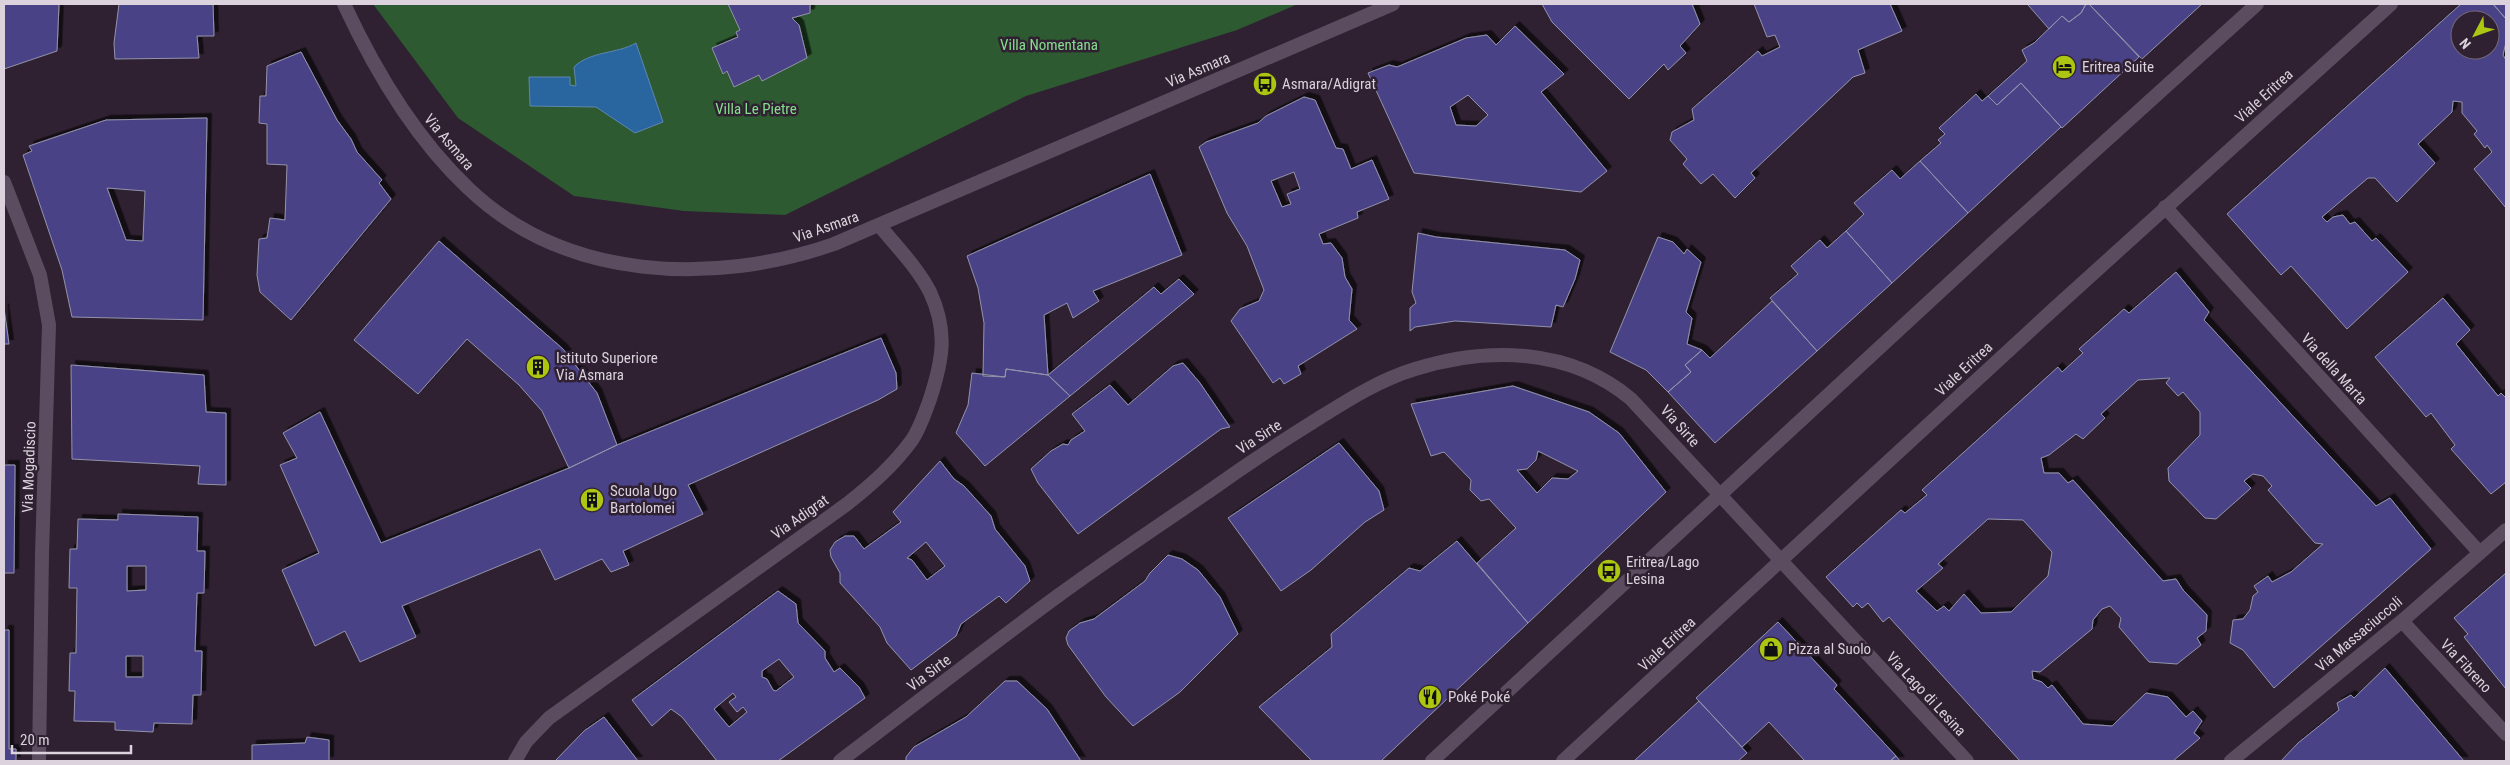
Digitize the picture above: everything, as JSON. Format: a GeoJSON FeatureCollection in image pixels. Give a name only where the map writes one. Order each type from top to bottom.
{"type":"FeatureCollection","features":[{"type":"Feature","properties":{"kind":"street","name":"Via Asmara"},"geometry":{"type":"LineString","coordinates":[[344,4],[362,43],[392,94],[447,167],[496,212],[524,230],[565,249],[600,260],[644,268],[704,269],[760,263],[798,255],[879,226],[1393,4]]}},
{"type":"Feature","properties":{"kind":"street"},"geometry":{"type":"LineString","coordinates":[[1432,761],[2003,234],[2258,4]]}},
{"type":"Feature","properties":{"kind":"street","name":"Viale Eritrea"},"geometry":{"type":"LineString","coordinates":[[1563,761],[2165,207],[2391,4]]}},
{"type":"Feature","properties":{"kind":"street","name":"Via Mogadiscio"},"geometry":{"type":"LineString","coordinates":[[4,182],[40,275],[50,325],[42,554],[39,761]]}},
{"type":"Feature","properties":{"kind":"street","name":"Via della Marta"},"geometry":{"type":"LineString","coordinates":[[2165,207],[2480,553]]}},
{"type":"Feature","properties":{"kind":"street","name":"Via Adigrat"},"geometry":{"type":"LineString","coordinates":[[515,761],[526,742],[549,718],[847,504],[883,474],[912,440],[926,410],[943,352],[939,315],[924,282],[879,226]]}},
{"type":"Feature","properties":{"kind":"street","name":"Via Sirte"},"geometry":{"type":"LineString","coordinates":[[840,761],[1059,595],[1226,479],[1350,399],[1389,378],[1414,369],[1462,357],[1506,354],[1562,362],[1586,371],[1618,388],[1642,409],[1780,561]]}},
{"type":"Feature","properties":{"kind":"street","name":"Via Massaciuccoli"},"geometry":{"type":"LineString","coordinates":[[2230,761],[2402,621],[2506,530]]}},
{"type":"Feature","properties":{"kind":"street","name":"Via Lago di Lesina"},"geometry":{"type":"LineString","coordinates":[[1780,561],[1967,761]]}},
{"type":"Feature","properties":{"kind":"street","name":"Via Fibreno"},"geometry":{"type":"LineString","coordinates":[[2402,621],[2506,734]]}},
{"type":"Feature","properties":{"kind":"green space","name":"Villa Le Pietre"},"geometry":{"type":"Polygon","coordinates":[[[373,4],[1298,4],[1237,30],[1026,96],[785,215],[684,211],[574,196],[458,118],[373,4]]]}},
{"type":"Feature","properties":{"kind":"water"},"geometry":{"type":"Polygon","coordinates":[[[636,43],[663,122],[635,133],[596,107],[530,106],[529,77],[570,77],[570,85],[576,86],[574,67],[580,62],[596,55],[629,47],[636,43]]]}},
{"type":"Feature","properties":{"kind":"building"},"geometry":{"type":"Polygon","coordinates":[[[4,4],[59,4],[57,51],[4,69],[4,4]]]}},
{"type":"Feature","properties":{"kind":"building"},"geometry":{"type":"Polygon","coordinates":[[[119,4],[213,4],[214,36],[197,36],[199,58],[115,59],[114,43],[119,4]]]}},
{"type":"Feature","properties":{"kind":"building"},"geometry":{"type":"Polygon","coordinates":[[[728,4],[810,4],[810,13],[792,18],[799,25],[807,58],[762,81],[759,75],[734,87],[727,71],[723,74],[712,48],[738,37],[736,32],[740,30],[728,4]]]}},
{"type":"Feature","properties":{"kind":"building"},"geometry":{"type":"Polygon","coordinates":[[[1542,4],[1692,4],[1700,24],[1680,46],[1686,53],[1668,70],[1664,64],[1629,99],[1552,22],[1542,4]]]}},
{"type":"Feature","properties":{"kind":"building"},"geometry":{"type":"Polygon","coordinates":[[[1754,4],[1890,4],[1902,31],[1858,50],[1865,73],[1853,77],[1751,173],[1755,178],[1735,198],[1713,174],[1701,184],[1683,164],[1687,159],[1670,140],[1672,132],[1694,120],[1692,109],[1758,51],[1762,56],[1780,47],[1775,35],[1767,37],[1754,4]]]}},
{"type":"Feature","properties":{"kind":"building"},"geometry":{"type":"Polygon","coordinates":[[[2086,4],[2081,13],[2069,22],[2062,16],[2049,29],[2028,5],[2086,4]]]}},
{"type":"Feature","properties":{"kind":"building"},"geometry":{"type":"Polygon","coordinates":[[[2086,4],[2089,4],[2139,57],[2062,128],[2021,83],[1997,105],[1988,96],[2027,61],[2022,50],[2034,43],[2062,16],[2069,22],[2081,13],[2086,4]]]}},
{"type":"Feature","properties":{"kind":"building"},"geometry":{"type":"Polygon","coordinates":[[[2089,4],[2202,4],[2142,59],[2089,4]]]}},
{"type":"Feature","properties":{"kind":"building"},"geometry":{"type":"Polygon","coordinates":[[[2461,4],[2493,4],[2498,10],[2454,10],[2461,4]]]}},
{"type":"Feature","properties":{"kind":"building"},"geometry":{"type":"Polygon","coordinates":[[[2493,4],[2506,4],[2506,19],[2500,10],[2493,4]]]}},
{"type":"Feature","properties":{"kind":"building"},"geometry":{"type":"Polygon","coordinates":[[[2500,12],[2506,19],[2506,42],[2503,55],[2506,60],[2506,208],[2474,169],[2492,152],[2487,145],[2485,148],[2474,134],[2477,131],[2462,113],[2462,102],[2453,101],[2452,112],[2418,144],[2435,163],[2397,202],[2375,178],[2368,178],[2322,217],[2327,222],[2333,217],[2343,215],[2350,224],[2355,222],[2372,241],[2376,238],[2408,272],[2347,329],[2291,266],[2281,275],[2227,214],[2450,14],[2450,60],[2500,60],[2500,12]]]}},
{"type":"Feature","properties":{"kind":"building"},"geometry":{"type":"Polygon","coordinates":[[[1515,26],[1564,74],[1541,92],[1607,171],[1581,192],[1414,173],[1368,73],[1389,65],[1397,67],[1466,38],[1487,35],[1496,45],[1515,26]],[[1468,95],[1450,107],[1456,125],[1476,126],[1488,115],[1468,95]]]}},
{"type":"Feature","properties":{"kind":"building"},"geometry":{"type":"Polygon","coordinates":[[[301,52],[337,120],[351,139],[357,152],[382,180],[379,183],[391,199],[291,320],[260,292],[257,275],[259,239],[267,238],[270,218],[285,220],[287,165],[267,164],[267,124],[259,123],[260,96],[266,96],[267,66],[301,52]]]}},
{"type":"Feature","properties":{"kind":"building"},"geometry":{"type":"Polygon","coordinates":[[[2021,83],[2061,127],[1968,213],[1920,161],[1941,143],[1938,140],[1945,134],[1939,128],[1976,94],[1982,101],[1988,96],[1997,105],[2021,83]]]}},
{"type":"Feature","properties":{"kind":"building"},"geometry":{"type":"Polygon","coordinates":[[[1304,97],[1315,100],[1336,148],[1343,149],[1351,169],[1372,160],[1389,199],[1357,212],[1358,218],[1319,234],[1323,244],[1331,243],[1342,258],[1345,277],[1352,289],[1349,320],[1357,329],[1298,366],[1301,374],[1284,384],[1280,378],[1273,383],[1231,321],[1240,309],[1259,301],[1264,290],[1247,246],[1227,213],[1199,147],[1206,142],[1258,123],[1266,116],[1304,97]],[[1294,172],[1271,181],[1282,207],[1291,204],[1287,194],[1300,189],[1294,172]]]}},
{"type":"Feature","properties":{"kind":"building"},"geometry":{"type":"Polygon","coordinates":[[[207,118],[203,320],[72,317],[62,270],[23,155],[32,151],[29,146],[106,120],[207,118]],[[107,188],[126,240],[143,241],[145,191],[107,188]]]}},
{"type":"Feature","properties":{"kind":"building"},"geometry":{"type":"Polygon","coordinates":[[[1920,161],[1968,213],[1892,283],[1846,231],[1864,214],[1854,203],[1892,170],[1900,179],[1920,161]]]}},
{"type":"Feature","properties":{"kind":"building"},"geometry":{"type":"Polygon","coordinates":[[[1150,174],[1182,255],[1093,291],[1099,301],[1073,318],[1067,303],[1044,315],[1048,375],[1006,369],[1005,377],[983,376],[984,323],[978,288],[967,256],[1150,174]]]}},
{"type":"Feature","properties":{"kind":"building"},"geometry":{"type":"Polygon","coordinates":[[[1846,231],[1892,283],[1817,351],[1770,298],[1798,274],[1791,266],[1820,240],[1827,248],[1846,231]]]}},
{"type":"Feature","properties":{"kind":"building"},"geometry":{"type":"Polygon","coordinates":[[[1418,233],[1436,237],[1565,250],[1580,260],[1575,279],[1563,307],[1556,305],[1551,327],[1455,321],[1415,327],[1410,331],[1410,308],[1416,303],[1412,292],[1418,233]]]}},
{"type":"Feature","properties":{"kind":"building"},"geometry":{"type":"Polygon","coordinates":[[[1658,237],[1673,242],[1684,254],[1687,249],[1701,262],[1686,312],[1692,318],[1687,344],[1702,350],[1685,365],[1691,372],[1668,392],[1646,370],[1610,352],[1658,237]]]}},
{"type":"Feature","properties":{"kind":"building","name":"Istituto Superiore Via Asmara"},"geometry":{"type":"Polygon","coordinates":[[[439,241],[563,349],[597,393],[617,445],[569,468],[542,411],[519,385],[467,339],[418,394],[354,340],[439,241]]]}},
{"type":"Feature","properties":{"kind":"building"},"geometry":{"type":"Polygon","coordinates":[[[2176,272],[2209,312],[2204,320],[2376,506],[2390,498],[2431,549],[2274,688],[2243,650],[2230,643],[2233,620],[2243,619],[2250,610],[2253,596],[2258,592],[2254,586],[2268,576],[2272,582],[2291,572],[2323,544],[2315,543],[2268,490],[2272,486],[2263,476],[2253,474],[2244,481],[2251,488],[2216,519],[2205,518],[2169,481],[2168,468],[2200,435],[2200,412],[2183,392],[2178,396],[2166,383],[2170,378],[2138,380],[2101,414],[2105,418],[2083,439],[2076,434],[2049,455],[2041,458],[2044,473],[2059,473],[2068,483],[2073,480],[2163,581],[2176,579],[2183,590],[2207,615],[2206,631],[2197,638],[2201,645],[2177,664],[2149,662],[2119,627],[2121,618],[2110,606],[2102,609],[2093,620],[2092,629],[2040,672],[2032,671],[2033,679],[2042,682],[2048,688],[2052,685],[2083,724],[2112,726],[2146,693],[2168,697],[2186,717],[2193,711],[2202,721],[2194,733],[2200,738],[2173,761],[2020,761],[1889,617],[1883,622],[1868,603],[1862,608],[1857,603],[1853,607],[1826,577],[1901,510],[1905,513],[1927,495],[1922,490],[2058,367],[2062,372],[2083,353],[2079,349],[2124,309],[2129,313],[2176,272]],[[1988,519],[1938,564],[1943,568],[1916,591],[1937,611],[1944,606],[1949,611],[1964,594],[1981,613],[2011,612],[2048,576],[2052,552],[2023,520],[1988,519]]]}},
{"type":"Feature","properties":{"kind":"building"},"geometry":{"type":"Polygon","coordinates":[[[1179,279],[1194,294],[1070,396],[1048,375],[1154,287],[1161,294],[1179,279]]]}},
{"type":"Feature","properties":{"kind":"building"},"geometry":{"type":"Polygon","coordinates":[[[2443,298],[2470,330],[2456,344],[2498,396],[2501,393],[2506,398],[2506,482],[2491,494],[2451,449],[2455,445],[2431,413],[2426,417],[2375,357],[2443,298]]]}},
{"type":"Feature","properties":{"kind":"building"},"geometry":{"type":"Polygon","coordinates":[[[1772,301],[1817,351],[1715,443],[1668,392],[1691,372],[1685,365],[1702,350],[1710,358],[1772,301]]]}},
{"type":"Feature","properties":{"kind":"building"},"geometry":{"type":"Polygon","coordinates":[[[4,308],[9,344],[4,344],[4,308]]]}},
{"type":"Feature","properties":{"kind":"building","name":"Scuola Ugo Bartolomei"},"geometry":{"type":"Polygon","coordinates":[[[881,338],[896,373],[897,389],[878,400],[688,485],[703,514],[623,551],[629,565],[611,572],[602,559],[555,580],[540,549],[402,606],[416,637],[360,662],[345,631],[315,646],[282,570],[319,553],[280,465],[297,458],[283,433],[320,412],[381,543],[569,468],[617,445],[881,338]]]}},
{"type":"Feature","properties":{"kind":"building"},"geometry":{"type":"Polygon","coordinates":[[[1183,363],[1200,383],[1230,427],[1221,429],[1078,534],[1038,483],[1031,469],[1051,451],[1063,444],[1068,445],[1071,440],[1085,431],[1072,414],[1110,385],[1128,405],[1173,366],[1183,363]]]}},
{"type":"Feature","properties":{"kind":"building"},"geometry":{"type":"Polygon","coordinates":[[[71,365],[204,375],[206,412],[226,413],[226,485],[198,484],[200,466],[72,459],[71,365]]]}},
{"type":"Feature","properties":{"kind":"building"},"geometry":{"type":"Polygon","coordinates":[[[1006,369],[1048,375],[1070,396],[985,466],[956,433],[968,405],[972,373],[1005,377],[1006,369]]]}},
{"type":"Feature","properties":{"kind":"building"},"geometry":{"type":"Polygon","coordinates":[[[1513,386],[1589,412],[1619,433],[1666,492],[1528,623],[1477,563],[1516,528],[1489,499],[1481,501],[1470,490],[1471,480],[1444,452],[1431,456],[1411,404],[1513,386]],[[1538,451],[1536,460],[1527,469],[1517,470],[1537,493],[1552,478],[1568,479],[1578,471],[1538,451]]]}},
{"type":"Feature","properties":{"kind":"building"},"geometry":{"type":"Polygon","coordinates":[[[1339,443],[1379,491],[1384,510],[1365,522],[1311,570],[1281,591],[1228,518],[1339,443]]]}},
{"type":"Feature","properties":{"kind":"building"},"geometry":{"type":"Polygon","coordinates":[[[940,461],[954,479],[964,486],[991,516],[995,529],[1025,566],[1030,581],[1006,603],[999,596],[961,624],[956,636],[911,670],[887,643],[880,627],[840,583],[840,573],[831,557],[830,550],[835,542],[845,536],[854,536],[864,549],[901,522],[893,512],[940,461]],[[926,542],[907,558],[912,560],[927,580],[945,566],[926,542]]]}},
{"type":"Feature","properties":{"kind":"building"},"geometry":{"type":"Polygon","coordinates":[[[4,465],[15,465],[14,573],[4,573],[4,465]]]}},
{"type":"Feature","properties":{"kind":"building"},"geometry":{"type":"Polygon","coordinates":[[[118,514],[198,517],[197,551],[205,551],[204,593],[197,593],[195,651],[202,651],[201,695],[193,695],[192,724],[154,723],[153,732],[115,730],[115,722],[74,721],[75,691],[69,691],[70,653],[76,653],[77,588],[69,588],[70,549],[77,549],[78,519],[118,520],[118,514]],[[127,566],[127,591],[146,590],[146,566],[127,566]],[[126,656],[126,677],[143,677],[143,656],[126,656]]]}},
{"type":"Feature","properties":{"kind":"building"},"geometry":{"type":"Polygon","coordinates":[[[1457,541],[1528,623],[1381,761],[1312,761],[1259,707],[1332,647],[1331,634],[1409,568],[1420,571],[1457,541]]]}},
{"type":"Feature","properties":{"kind":"building"},"geometry":{"type":"Polygon","coordinates":[[[1168,555],[1182,559],[1198,570],[1220,597],[1238,634],[1180,692],[1133,726],[1106,697],[1068,645],[1066,638],[1069,631],[1080,623],[1094,619],[1145,581],[1150,573],[1168,555]]]}},
{"type":"Feature","properties":{"kind":"building"},"geometry":{"type":"Polygon","coordinates":[[[2506,573],[2506,689],[2464,637],[2468,634],[2454,618],[2506,573]]]}},
{"type":"Feature","properties":{"kind":"building"},"geometry":{"type":"Polygon","coordinates":[[[778,591],[796,604],[798,623],[825,651],[825,658],[834,672],[840,668],[859,687],[865,698],[778,761],[717,761],[682,717],[671,709],[652,726],[632,700],[778,591]],[[779,659],[762,671],[762,677],[767,679],[773,690],[776,691],[794,677],[779,659]],[[733,693],[714,709],[729,727],[747,712],[743,707],[737,712],[729,702],[736,697],[733,693]]]}},
{"type":"Feature","properties":{"kind":"building"},"geometry":{"type":"Polygon","coordinates":[[[1778,622],[1837,685],[1834,689],[1896,756],[1890,761],[1805,761],[1769,722],[1742,747],[1696,698],[1778,622]]]}},
{"type":"Feature","properties":{"kind":"building"},"geometry":{"type":"Polygon","coordinates":[[[4,630],[9,630],[9,749],[16,749],[16,761],[4,761],[4,630]]]}},
{"type":"Feature","properties":{"kind":"building"},"geometry":{"type":"Polygon","coordinates":[[[2385,668],[2464,761],[2281,761],[2298,743],[2339,710],[2337,703],[2351,695],[2354,698],[2385,668]]]}},
{"type":"Feature","properties":{"kind":"building"},"geometry":{"type":"Polygon","coordinates":[[[1005,681],[1017,681],[1047,709],[1081,761],[906,761],[906,757],[914,747],[966,717],[1005,681]]]}},
{"type":"Feature","properties":{"kind":"building"},"geometry":{"type":"Polygon","coordinates":[[[1699,701],[1747,753],[1738,761],[1634,761],[1699,701]]]}},
{"type":"Feature","properties":{"kind":"building"},"geometry":{"type":"Polygon","coordinates":[[[604,717],[638,761],[555,761],[584,731],[604,717]]]}},
{"type":"Feature","properties":{"kind":"building"},"geometry":{"type":"Polygon","coordinates":[[[307,737],[329,740],[329,761],[252,761],[252,745],[305,743],[307,737]]]}},
{"type":"Feature","properties":{"kind":"building"},"geometry":{"type":"Polygon","coordinates":[[[1896,756],[1900,761],[1890,761],[1896,756]]]}},
{"type":"Feature","properties":{"kind":"place","name":"Eritrea Suite"},"geometry":{"type":"Point","coordinates":[2064,67]}},
{"type":"Feature","properties":{"kind":"place","name":"Asmara/Adigrat"},"geometry":{"type":"Point","coordinates":[1265,84]}},
{"type":"Feature","properties":{"kind":"place","name":"Istituto Superiore Via Asmara"},"geometry":{"type":"Point","coordinates":[538,367]}},
{"type":"Feature","properties":{"kind":"place","name":"Scuola Ugo Bartolomei"},"geometry":{"type":"Point","coordinates":[592,500]}},
{"type":"Feature","properties":{"kind":"place","name":"Eritrea/Lago Lesina"},"geometry":{"type":"Point","coordinates":[1609,571]}},
{"type":"Feature","properties":{"kind":"place","name":"Pizza al Suolo"},"geometry":{"type":"Point","coordinates":[1771,649]}},
{"type":"Feature","properties":{"kind":"place","name":"Poké Poké"},"geometry":{"type":"Point","coordinates":[1430,697]}},
{"type":"Feature","properties":{"kind":"park label","name":"Villa Nomentana"},"geometry":{"type":"Point","coordinates":[1049,45]}}]}
